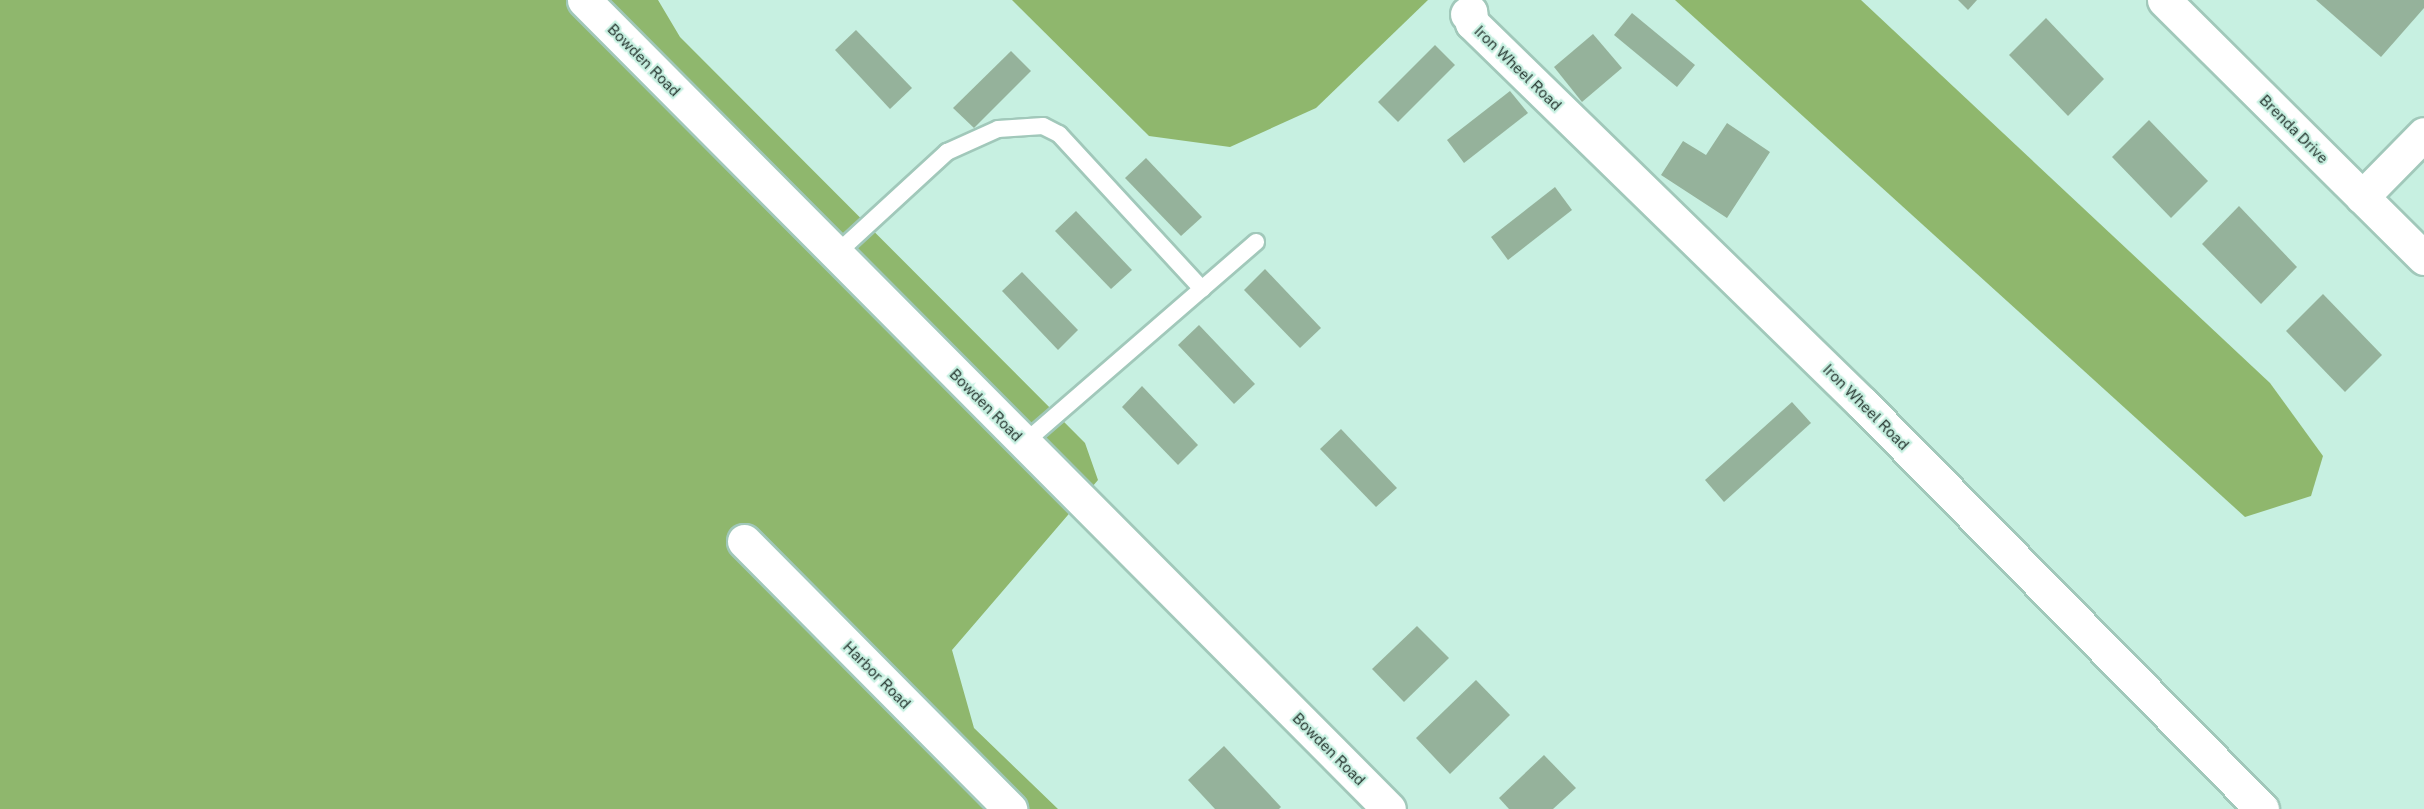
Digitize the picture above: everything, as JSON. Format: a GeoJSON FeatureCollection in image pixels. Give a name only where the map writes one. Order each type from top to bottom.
{"type":"FeatureCollection","features":[{"type":"Feature","properties":{"kind":"street","name":"Bowden Road"},"geometry":{"type":"LineString","coordinates":[[584,0],[1389,809]]}},
{"type":"Feature","properties":{"kind":"street","name":"Brenda Drive"},"geometry":{"type":"LineString","coordinates":[[2164,0],[2424,258]]}},
{"type":"Feature","properties":{"kind":"street","name":"Iron Wheel Road"},"geometry":{"type":"LineString","coordinates":[[1467,14],[1470,12],[1472,23],[1870,411],[2262,809]]}},
{"type":"Feature","properties":{"kind":"street"},"geometry":{"type":"LineString","coordinates":[[2362,197],[2424,134]]}},
{"type":"Feature","properties":{"kind":"street","name":"Harbor Road"},"geometry":{"type":"LineString","coordinates":[[744,541],[1010,809]]}},
{"type":"Feature","properties":{"kind":"lane"},"geometry":{"type":"LineString","coordinates":[[836,254],[947,152],[998,129],[1043,126],[1059,134],[1202,289]]}},
{"type":"Feature","properties":{"kind":"lane"},"geometry":{"type":"LineString","coordinates":[[1024,443],[1257,242]]}},
{"type":"Feature","properties":{"kind":"green space"},"geometry":{"type":"Polygon","coordinates":[[[0,0],[658,0],[680,37],[1085,443],[1098,480],[952,650],[974,728],[1058,809],[0,809],[0,0]]]}},
{"type":"Feature","properties":{"kind":"green space"},"geometry":{"type":"Polygon","coordinates":[[[1012,0],[1428,0],[1316,108],[1230,147],[1149,136],[1012,0]]]}},
{"type":"Feature","properties":{"kind":"green space"},"geometry":{"type":"Polygon","coordinates":[[[1675,0],[1861,0],[2270,383],[2323,456],[2311,496],[2245,517],[1675,0]]]}},
{"type":"Feature","properties":{"kind":"building"},"geometry":{"type":"Polygon","coordinates":[[[1958,0],[1977,0],[1968,10],[1958,0]]]}},
{"type":"Feature","properties":{"kind":"building"},"geometry":{"type":"Polygon","coordinates":[[[2316,0],[2424,0],[2424,8],[2381,57],[2316,0]]]}},
{"type":"Feature","properties":{"kind":"building"},"geometry":{"type":"Polygon","coordinates":[[[1632,13],[1695,65],[1677,87],[1614,35],[1632,13]]]}},
{"type":"Feature","properties":{"kind":"building"},"geometry":{"type":"Polygon","coordinates":[[[2046,18],[2104,79],[2068,116],[2009,55],[2046,18]]]}},
{"type":"Feature","properties":{"kind":"building"},"geometry":{"type":"Polygon","coordinates":[[[856,30],[912,88],[890,109],[835,50],[856,30]]]}},
{"type":"Feature","properties":{"kind":"building"},"geometry":{"type":"Polygon","coordinates":[[[1593,34],[1622,68],[1582,102],[1554,67],[1593,34]]]}},
{"type":"Feature","properties":{"kind":"building"},"geometry":{"type":"Polygon","coordinates":[[[1435,45],[1455,65],[1398,122],[1378,102],[1435,45]]]}},
{"type":"Feature","properties":{"kind":"building"},"geometry":{"type":"Polygon","coordinates":[[[1011,51],[1031,71],[974,128],[953,108],[1011,51]]]}},
{"type":"Feature","properties":{"kind":"building"},"geometry":{"type":"Polygon","coordinates":[[[1510,91],[1528,113],[1464,163],[1447,140],[1510,91]]]}},
{"type":"Feature","properties":{"kind":"building"},"geometry":{"type":"Polygon","coordinates":[[[2149,120],[2208,181],[2171,218],[2112,157],[2149,120]]]}},
{"type":"Feature","properties":{"kind":"building"},"geometry":{"type":"Polygon","coordinates":[[[1727,123],[1770,152],[1727,218],[1661,175],[1683,141],[1706,155],[1727,123]]]}},
{"type":"Feature","properties":{"kind":"building"},"geometry":{"type":"Polygon","coordinates":[[[1146,158],[1202,217],[1181,236],[1125,178],[1146,158]]]}},
{"type":"Feature","properties":{"kind":"building"},"geometry":{"type":"Polygon","coordinates":[[[1555,187],[1572,210],[1508,260],[1491,237],[1555,187]]]}},
{"type":"Feature","properties":{"kind":"building"},"geometry":{"type":"Polygon","coordinates":[[[2239,206],[2297,267],[2261,304],[2202,244],[2239,206]]]}},
{"type":"Feature","properties":{"kind":"building"},"geometry":{"type":"Polygon","coordinates":[[[1076,211],[1132,270],[1111,289],[1055,231],[1076,211]]]}},
{"type":"Feature","properties":{"kind":"building"},"geometry":{"type":"Polygon","coordinates":[[[1265,269],[1321,328],[1300,348],[1244,290],[1265,269]]]}},
{"type":"Feature","properties":{"kind":"building"},"geometry":{"type":"Polygon","coordinates":[[[1022,272],[1078,330],[1058,350],[1002,291],[1022,272]]]}},
{"type":"Feature","properties":{"kind":"building"},"geometry":{"type":"Polygon","coordinates":[[[2323,294],[2382,355],[2345,392],[2286,331],[2323,294]]]}},
{"type":"Feature","properties":{"kind":"building"},"geometry":{"type":"Polygon","coordinates":[[[1199,325],[1255,384],[1234,404],[1178,345],[1199,325]]]}},
{"type":"Feature","properties":{"kind":"building"},"geometry":{"type":"Polygon","coordinates":[[[1142,386],[1198,445],[1178,465],[1122,407],[1142,386]]]}},
{"type":"Feature","properties":{"kind":"building"},"geometry":{"type":"Polygon","coordinates":[[[1792,402],[1811,423],[1724,502],[1705,480],[1792,402]]]}},
{"type":"Feature","properties":{"kind":"building"},"geometry":{"type":"Polygon","coordinates":[[[1341,429],[1397,488],[1376,507],[1320,449],[1341,429]]]}},
{"type":"Feature","properties":{"kind":"building"},"geometry":{"type":"Polygon","coordinates":[[[1417,626],[1449,658],[1404,702],[1372,669],[1417,626]]]}},
{"type":"Feature","properties":{"kind":"building"},"geometry":{"type":"Polygon","coordinates":[[[1476,680],[1510,715],[1450,774],[1416,738],[1476,680]]]}},
{"type":"Feature","properties":{"kind":"building"},"geometry":{"type":"Polygon","coordinates":[[[1224,746],[1281,807],[1279,809],[1215,809],[1188,780],[1224,746]]]}},
{"type":"Feature","properties":{"kind":"building"},"geometry":{"type":"Polygon","coordinates":[[[1544,755],[1576,788],[1553,809],[1509,809],[1499,798],[1544,755]]]}}]}
